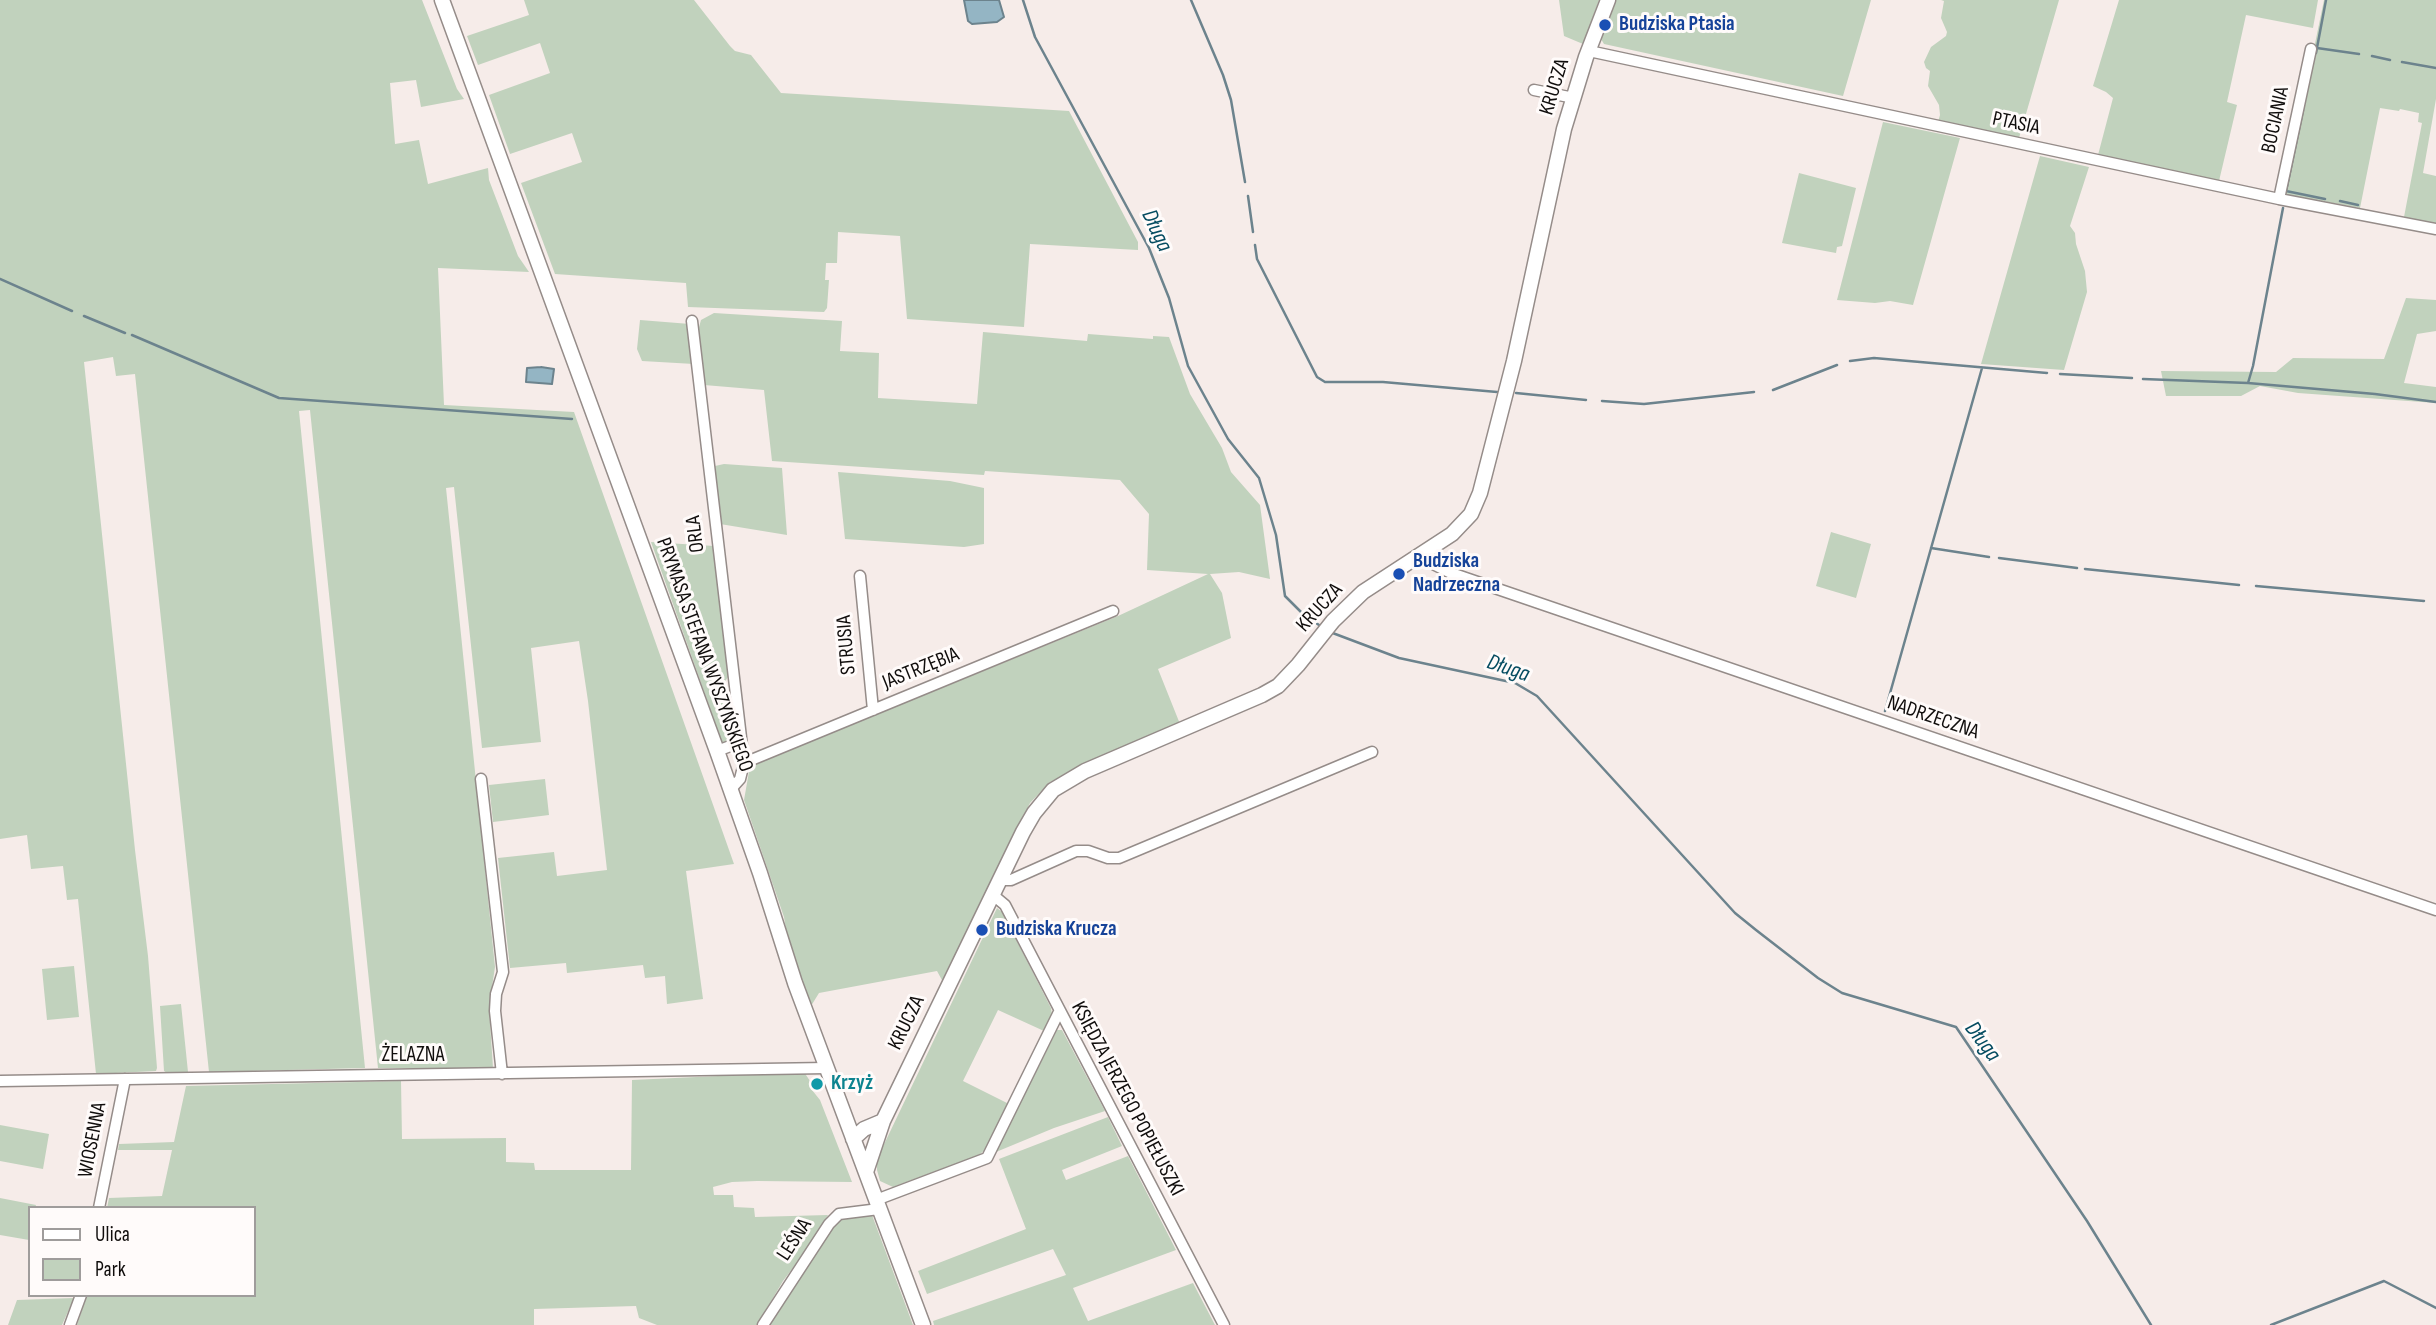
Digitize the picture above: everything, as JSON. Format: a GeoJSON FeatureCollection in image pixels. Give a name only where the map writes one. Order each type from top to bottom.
{"type":"FeatureCollection","features":[{"type":"Feature","properties":{"kind":"street","name":"PRYMASA STEFANA WYSZYŃSKIEGO"},"geometry":{"type":"LineString","coordinates":[[442,0],[717,751],[760,873],[794,984],[923,1325]]}},
{"type":"Feature","properties":{"kind":"street","name":"KRUCZA"},"geometry":{"type":"LineString","coordinates":[[866,1172],[881,1128],[1028,822],[1053,790],[1085,771],[1262,695],[1287,678],[1333,621],[1363,592],[1452,534],[1466,521],[1480,493],[1514,361],[1564,129],[1608,0]]}},
{"type":"Feature","properties":{"kind":"street","name":"BOCIANIA"},"geometry":{"type":"LineString","coordinates":[[2279,199],[2311,49]]}},
{"type":"Feature","properties":{"kind":"street","name":"PTASIA"},"geometry":{"type":"LineString","coordinates":[[1589,51],[2279,199],[2436,229]]}},
{"type":"Feature","properties":{"kind":"street"},"geometry":{"type":"LineString","coordinates":[[1534,90],[1574,98]]}},
{"type":"Feature","properties":{"kind":"street","name":"ORLA"},"geometry":{"type":"LineString","coordinates":[[692,321],[744,763]]}},
{"type":"Feature","properties":{"kind":"street","name":"NADRZECZNA"},"geometry":{"type":"LineString","coordinates":[[1421,554],[1451,573],[2436,910]]}},
{"type":"Feature","properties":{"kind":"street","name":"STRUSIA"},"geometry":{"type":"LineString","coordinates":[[860,576],[873,710]]}},
{"type":"Feature","properties":{"kind":"street","name":"JASTRZĘBIA"},"geometry":{"type":"LineString","coordinates":[[744,763],[1112,611]]}},
{"type":"Feature","properties":{"kind":"street"},"geometry":{"type":"LineString","coordinates":[[717,751],[741,742]]}},
{"type":"Feature","properties":{"kind":"street"},"geometry":{"type":"LineString","coordinates":[[1000,880],[1011,880],[1076,851],[1119,858],[1372,752]]}},
{"type":"Feature","properties":{"kind":"street"},"geometry":{"type":"LineString","coordinates":[[730,789],[740,779],[744,763]]}},
{"type":"Feature","properties":{"kind":"street"},"geometry":{"type":"LineString","coordinates":[[481,779],[503,972],[495,1002],[502,1074]]}},
{"type":"Feature","properties":{"kind":"street","name":"KSIĘDZA JERZEGO POPIEŁUSZKI"},"geometry":{"type":"LineString","coordinates":[[993,895],[1005,905],[1224,1325]]}},
{"type":"Feature","properties":{"kind":"street","name":"LEŚNA"},"geometry":{"type":"LineString","coordinates":[[764,1325],[829,1224],[839,1214],[878,1204],[987,1158],[1059,1012]]}},
{"type":"Feature","properties":{"kind":"street","name":"ŻELAZNA"},"geometry":{"type":"LineString","coordinates":[[0,1081],[827,1068]]}},
{"type":"Feature","properties":{"kind":"street","name":"WIOSENNA"},"geometry":{"type":"LineString","coordinates":[[99,1206],[125,1079]]}},
{"type":"Feature","properties":{"kind":"street"},"geometry":{"type":"LineString","coordinates":[[853,1139],[864,1129],[881,1128]]}},
{"type":"Feature","properties":{"kind":"street"},"geometry":{"type":"LineString","coordinates":[[70,1325],[80,1297]]}},
{"type":"Feature","properties":{"kind":"green space"},"geometry":{"type":"Polygon","coordinates":[[[0,0],[422,0],[457,89],[464,99],[421,107],[416,80],[390,83],[395,144],[419,140],[428,184],[488,168],[489,180],[518,256],[529,272],[438,268],[444,405],[574,412],[734,864],[686,871],[703,999],[667,1004],[665,976],[645,978],[643,965],[567,973],[566,963],[510,968],[498,858],[554,852],[557,876],[607,870],[588,701],[579,641],[531,648],[541,742],[482,748],[454,487],[446,488],[495,967],[489,1007],[493,1068],[378,1068],[310,410],[299,411],[365,1068],[209,1072],[135,374],[116,376],[113,357],[84,362],[148,956],[157,1068],[156,1071],[96,1074],[78,899],[67,900],[63,866],[31,869],[27,835],[0,839],[0,0]]]}},
{"type":"Feature","properties":{"kind":"green space"},"geometry":{"type":"Polygon","coordinates":[[[524,0],[694,0],[730,46],[735,51],[751,55],[781,93],[1069,111],[1138,242],[1138,250],[1030,244],[1024,327],[907,319],[900,236],[838,232],[837,263],[826,263],[825,280],[829,280],[827,308],[824,312],[688,307],[686,283],[555,274],[521,183],[582,162],[572,133],[510,154],[489,95],[550,73],[540,43],[478,65],[467,36],[529,15],[524,0]]]}},
{"type":"Feature","properties":{"kind":"green space"},"geometry":{"type":"Polygon","coordinates":[[[1559,0],[1599,0],[1583,44],[1564,36],[1559,0]]]}},
{"type":"Feature","properties":{"kind":"green space"},"geometry":{"type":"Polygon","coordinates":[[[1615,0],[1871,0],[1843,96],[1604,44],[1601,39],[1615,0]]]}},
{"type":"Feature","properties":{"kind":"green space"},"geometry":{"type":"Polygon","coordinates":[[[1941,0],[2059,0],[2019,138],[1938,122],[1939,105],[1928,86],[1930,71],[1924,62],[1931,47],[1946,36],[1941,18],[1944,1],[1941,0]]]}},
{"type":"Feature","properties":{"kind":"green space"},"geometry":{"type":"Polygon","coordinates":[[[2119,0],[2318,0],[2313,28],[2246,15],[2227,102],[2237,105],[2219,181],[2098,155],[2113,98],[2093,86],[2119,0]]]}},
{"type":"Feature","properties":{"kind":"green space"},"geometry":{"type":"Polygon","coordinates":[[[2324,0],[2436,0],[2436,99],[2423,173],[2436,176],[2436,224],[2404,217],[2422,123],[2418,122],[2419,113],[2400,109],[2380,108],[2360,208],[2284,194],[2324,0]]]}},
{"type":"Feature","properties":{"kind":"green space"},"geometry":{"type":"Polygon","coordinates":[[[1883,122],[1960,138],[1913,305],[1890,301],[1875,303],[1837,300],[1883,122]]]}},
{"type":"Feature","properties":{"kind":"green space"},"geometry":{"type":"Polygon","coordinates":[[[2040,156],[2089,167],[2070,226],[2075,233],[2085,271],[2087,292],[2064,370],[1981,364],[2040,156]]]}},
{"type":"Feature","properties":{"kind":"green space"},"geometry":{"type":"Polygon","coordinates":[[[1799,173],[1856,188],[1842,246],[1837,247],[1836,253],[1782,243],[1799,173]]]}},
{"type":"Feature","properties":{"kind":"green space"},"geometry":{"type":"Polygon","coordinates":[[[2406,298],[2436,300],[2436,331],[2417,334],[2404,383],[2436,387],[2436,403],[2298,393],[2260,386],[2241,396],[2166,396],[2161,371],[2276,372],[2293,358],[2384,359],[2406,298]]]}},
{"type":"Feature","properties":{"kind":"green space"},"geometry":{"type":"Polygon","coordinates":[[[714,313],[842,321],[840,351],[879,353],[878,398],[977,404],[983,332],[1087,341],[1088,334],[1153,339],[1153,336],[1169,337],[1190,394],[1222,448],[1231,472],[1260,505],[1270,579],[1239,572],[1210,574],[1222,593],[1231,638],[1158,669],[1180,724],[1050,782],[1030,803],[943,982],[937,971],[819,993],[811,1006],[744,800],[750,766],[1118,616],[1208,574],[1147,570],[1149,514],[1120,480],[985,471],[984,475],[772,461],[764,390],[704,385],[698,331],[701,320],[714,313]]]}},
{"type":"Feature","properties":{"kind":"green space"},"geometry":{"type":"Polygon","coordinates":[[[640,320],[690,324],[694,364],[642,361],[637,349],[640,320]]]}},
{"type":"Feature","properties":{"kind":"green space"},"geometry":{"type":"Polygon","coordinates":[[[724,464],[782,468],[787,535],[720,524],[715,466],[724,464]]]}},
{"type":"Feature","properties":{"kind":"green space"},"geometry":{"type":"Polygon","coordinates":[[[838,472],[950,481],[984,488],[984,544],[964,547],[845,539],[838,472]]]}},
{"type":"Feature","properties":{"kind":"green space"},"geometry":{"type":"Polygon","coordinates":[[[1831,532],[1871,544],[1856,598],[1816,586],[1831,532]]]}},
{"type":"Feature","properties":{"kind":"green space"},"geometry":{"type":"Polygon","coordinates":[[[651,542],[714,546],[728,677],[722,686],[722,693],[731,709],[733,730],[728,743],[723,745],[651,542]]]}},
{"type":"Feature","properties":{"kind":"green space"},"geometry":{"type":"Polygon","coordinates":[[[545,779],[549,815],[493,822],[489,785],[545,779]]]}},
{"type":"Feature","properties":{"kind":"green space"},"geometry":{"type":"Polygon","coordinates":[[[997,908],[1002,912],[1051,1008],[1052,1015],[1044,1031],[998,1010],[963,1081],[1009,1104],[988,1147],[979,1155],[893,1187],[880,1181],[877,1159],[997,908]]]}},
{"type":"Feature","properties":{"kind":"green space"},"geometry":{"type":"Polygon","coordinates":[[[74,966],[79,1017],[47,1020],[42,969],[74,966]]]}},
{"type":"Feature","properties":{"kind":"green space"},"geometry":{"type":"Polygon","coordinates":[[[181,1004],[188,1072],[167,1073],[164,1071],[160,1006],[181,1004]]]}},
{"type":"Feature","properties":{"kind":"green space"},"geometry":{"type":"Polygon","coordinates":[[[1057,1030],[1062,1030],[1105,1111],[996,1152],[1057,1030]]]}},
{"type":"Feature","properties":{"kind":"green space"},"geometry":{"type":"Polygon","coordinates":[[[804,1072],[820,1100],[852,1182],[757,1181],[732,1182],[713,1187],[714,1195],[733,1195],[734,1207],[754,1208],[755,1217],[828,1215],[757,1325],[657,1325],[639,1318],[636,1306],[534,1309],[534,1325],[77,1325],[86,1297],[256,1297],[256,1206],[107,1206],[109,1198],[162,1196],[172,1150],[118,1150],[119,1144],[174,1142],[186,1086],[401,1081],[402,1139],[506,1138],[506,1162],[534,1163],[535,1170],[631,1170],[632,1080],[804,1072]]]}},
{"type":"Feature","properties":{"kind":"green space"},"geometry":{"type":"Polygon","coordinates":[[[1108,1117],[1122,1146],[1062,1170],[1066,1180],[1128,1156],[1176,1250],[1073,1288],[1088,1321],[1193,1283],[1215,1325],[934,1325],[933,1321],[1066,1275],[1053,1249],[927,1294],[918,1271],[1026,1229],[999,1159],[1108,1117]]]}},
{"type":"Feature","properties":{"kind":"green space"},"geometry":{"type":"Polygon","coordinates":[[[0,1125],[49,1134],[43,1169],[0,1161],[0,1125]]]}},
{"type":"Feature","properties":{"kind":"green space"},"geometry":{"type":"Polygon","coordinates":[[[0,1198],[36,1205],[28,1206],[28,1240],[0,1235],[0,1198]]]}},
{"type":"Feature","properties":{"kind":"green space"},"geometry":{"type":"Polygon","coordinates":[[[872,1215],[913,1325],[769,1325],[831,1227],[841,1216],[872,1215]]]}},
{"type":"Feature","properties":{"kind":"green space"},"geometry":{"type":"Polygon","coordinates":[[[74,1298],[62,1325],[8,1325],[17,1300],[74,1298]]]}},
{"type":"Feature","properties":{"kind":"water"},"geometry":{"type":"Polygon","coordinates":[[[964,0],[999,0],[1004,17],[997,22],[972,24],[968,21],[964,0]]]}},
{"type":"Feature","properties":{"kind":"water"},"geometry":{"type":"Polygon","coordinates":[[[527,368],[554,369],[552,384],[526,382],[527,368]]]}},
{"type":"Feature","properties":{"kind":"waterway","name":"Długa"},"geometry":{"type":"LineString","coordinates":[[1023,0],[1035,37],[1149,248],[1169,298],[1188,366],[1228,439],[1259,478],[1276,535],[1285,596],[1304,615],[1322,627]]}},
{"type":"Feature","properties":{"kind":"waterway"},"geometry":{"type":"LineString","coordinates":[[1191,0],[1231,100],[1245,182]]}},
{"type":"Feature","properties":{"kind":"waterway"},"geometry":{"type":"LineString","coordinates":[[2316,53],[2326,0]]}},
{"type":"Feature","properties":{"kind":"waterway"},"geometry":{"type":"LineString","coordinates":[[2317,48],[2359,54]]}},
{"type":"Feature","properties":{"kind":"waterway"},"geometry":{"type":"LineString","coordinates":[[2372,56],[2390,60]]}},
{"type":"Feature","properties":{"kind":"waterway"},"geometry":{"type":"LineString","coordinates":[[2402,62],[2436,68]]}},
{"type":"Feature","properties":{"kind":"waterway"},"geometry":{"type":"LineString","coordinates":[[2303,110],[2286,191],[2325,199]]}},
{"type":"Feature","properties":{"kind":"waterway"},"geometry":{"type":"LineString","coordinates":[[1248,196],[1253,232]]}},
{"type":"Feature","properties":{"kind":"waterway"},"geometry":{"type":"LineString","coordinates":[[2340,201],[2358,205]]}},
{"type":"Feature","properties":{"kind":"waterway"},"geometry":{"type":"LineString","coordinates":[[2248,383],[2283,208]]}},
{"type":"Feature","properties":{"kind":"waterway"},"geometry":{"type":"LineString","coordinates":[[1255,245],[1257,259],[1317,377],[1325,382],[1383,382],[1497,392]]}},
{"type":"Feature","properties":{"kind":"waterway"},"geometry":{"type":"LineString","coordinates":[[0,279],[72,311]]}},
{"type":"Feature","properties":{"kind":"waterway"},"geometry":{"type":"LineString","coordinates":[[84,316],[125,333]]}},
{"type":"Feature","properties":{"kind":"waterway"},"geometry":{"type":"LineString","coordinates":[[132,335],[279,398],[572,419]]}},
{"type":"Feature","properties":{"kind":"waterway"},"geometry":{"type":"LineString","coordinates":[[1850,361],[1874,358],[2047,373]]}},
{"type":"Feature","properties":{"kind":"waterway"},"geometry":{"type":"LineString","coordinates":[[1773,390],[1837,365]]}},
{"type":"Feature","properties":{"kind":"waterway"},"geometry":{"type":"LineString","coordinates":[[1885,711],[1982,368]]}},
{"type":"Feature","properties":{"kind":"waterway"},"geometry":{"type":"LineString","coordinates":[[2060,374],[2132,378]]}},
{"type":"Feature","properties":{"kind":"waterway"},"geometry":{"type":"LineString","coordinates":[[2143,379],[2248,383],[2436,402]]}},
{"type":"Feature","properties":{"kind":"waterway"},"geometry":{"type":"LineString","coordinates":[[1602,401],[1644,404],[1754,392]]}},
{"type":"Feature","properties":{"kind":"waterway"},"geometry":{"type":"LineString","coordinates":[[1516,393],[1586,400]]}},
{"type":"Feature","properties":{"kind":"waterway"},"geometry":{"type":"LineString","coordinates":[[1931,548],[1989,557]]}},
{"type":"Feature","properties":{"kind":"waterway"},"geometry":{"type":"LineString","coordinates":[[1999,558],[2077,568]]}},
{"type":"Feature","properties":{"kind":"waterway"},"geometry":{"type":"LineString","coordinates":[[2085,569],[2239,585]]}},
{"type":"Feature","properties":{"kind":"waterway"},"geometry":{"type":"LineString","coordinates":[[2256,586],[2424,601]]}},
{"type":"Feature","properties":{"kind":"waterway","name":"Długa"},"geometry":{"type":"LineString","coordinates":[[1330,632],[1399,658],[1515,683],[1537,696],[1735,913],[1756,930],[1842,993],[1956,1027],[2087,1221],[2151,1325]]}},
{"type":"Feature","properties":{"kind":"waterway"},"geometry":{"type":"LineString","coordinates":[[2271,1325],[2384,1281],[2436,1308]]}},
{"type":"Feature","properties":{"kind":"place","name":"Budziska Ptasia"},"geometry":{"type":"Point","coordinates":[1605,25]}},
{"type":"Feature","properties":{"kind":"place","name":"Budziska Nadrzeczna"},"geometry":{"type":"Point","coordinates":[1399,574]}},
{"type":"Feature","properties":{"kind":"place","name":"Budziska Krucza"},"geometry":{"type":"Point","coordinates":[982,930]}},
{"type":"Feature","properties":{"kind":"place","name":"Krzyż"},"geometry":{"type":"Point","coordinates":[817,1084]}}]}
